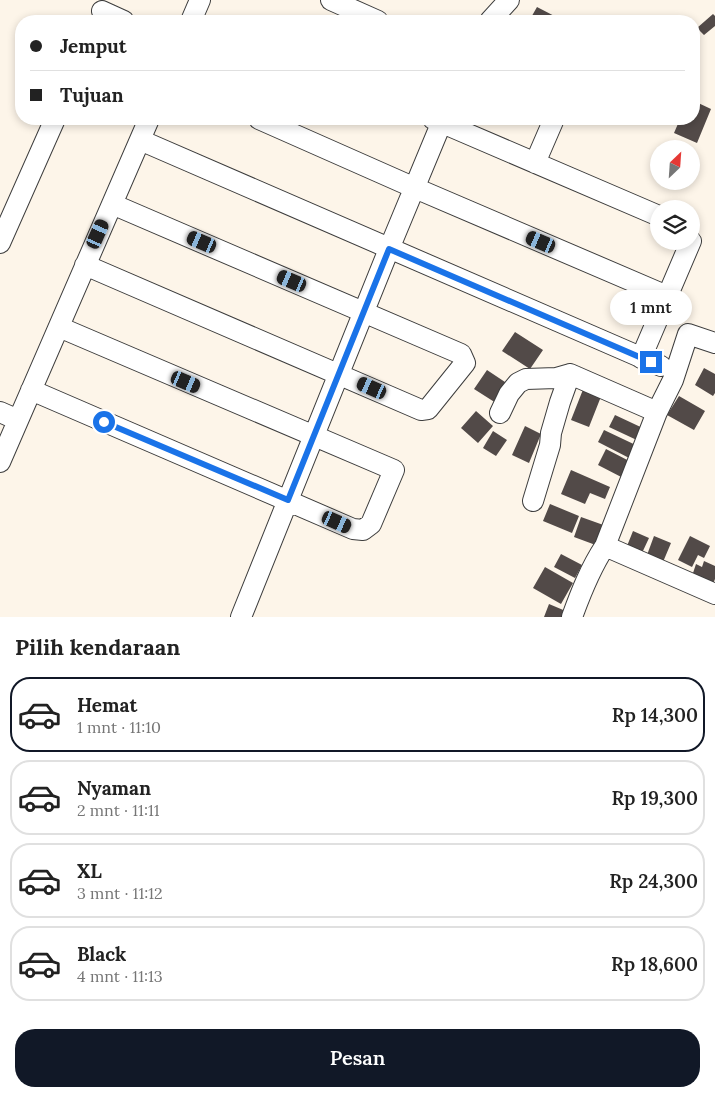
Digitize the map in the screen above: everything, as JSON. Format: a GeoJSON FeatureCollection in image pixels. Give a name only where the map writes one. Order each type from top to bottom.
{"type":"FeatureCollection","features":[{"type":"Feature","properties":{"kind":"street"},"geometry":{"type":"LineString","coordinates":[[330,0],[364,15]]}},
{"type":"Feature","properties":{"kind":"street"},"geometry":{"type":"LineString","coordinates":[[494,15],[504,1]]}},
{"type":"Feature","properties":{"kind":"street"},"geometry":{"type":"LineString","coordinates":[[0,243],[52,125]]}},
{"type":"Feature","properties":{"kind":"street"},"geometry":{"type":"LineString","coordinates":[[0,462],[146,125]]}},
{"type":"Feature","properties":{"kind":"street"},"geometry":{"type":"LineString","coordinates":[[273,125],[667,296]]}},
{"type":"Feature","properties":{"kind":"street"},"geometry":{"type":"LineString","coordinates":[[241,617],[415,188],[437,125]]}},
{"type":"Feature","properties":{"kind":"street"},"geometry":{"type":"LineString","coordinates":[[450,125],[650,212]]}},
{"type":"Feature","properties":{"kind":"street"},"geometry":{"type":"LineString","coordinates":[[535,163],[551,125]]}},
{"type":"Feature","properties":{"kind":"street"},"geometry":{"type":"LineString","coordinates":[[140,140],[661,366]]}},
{"type":"Feature","properties":{"kind":"street"},"geometry":{"type":"LineString","coordinates":[[85,265],[421,410],[428,409],[465,363],[461,354],[112,204]]}},
{"type":"Feature","properties":{"kind":"street"},"geometry":{"type":"LineString","coordinates":[[640,358],[687,250]]}},
{"type":"Feature","properties":{"kind":"street"},"geometry":{"type":"LineString","coordinates":[[31,390],[353,529],[363,530],[371,524],[394,470],[59,327]]}},
{"type":"Feature","properties":{"kind":"street"},"geometry":{"type":"LineString","coordinates":[[572,617],[583,586],[605,546],[657,412],[673,380],[688,334],[715,343]]}},
{"type":"Feature","properties":{"kind":"street"},"geometry":{"type":"LineString","coordinates":[[500,413],[509,394],[518,383],[526,379],[550,379],[570,374],[657,412]]}},
{"type":"Feature","properties":{"kind":"street"},"geometry":{"type":"LineString","coordinates":[[533,501],[550,445],[554,419],[570,374]]}},
{"type":"Feature","properties":{"kind":"street"},"geometry":{"type":"LineString","coordinates":[[0,412],[18,420]]}},
{"type":"Feature","properties":{"kind":"street"},"geometry":{"type":"LineString","coordinates":[[605,546],[715,594]]}},
{"type":"Feature","properties":{"kind":"building"},"geometry":{"type":"Polygon","coordinates":[[[537,7],[552,15],[532,15],[537,7]]]}},
{"type":"Feature","properties":{"kind":"building"},"geometry":{"type":"Polygon","coordinates":[[[713,14],[715,16],[715,26],[704,35],[700,31],[700,25],[713,14]]]}},
{"type":"Feature","properties":{"kind":"building"},"geometry":{"type":"Polygon","coordinates":[[[700,104],[711,109],[698,140],[690,140],[674,133],[677,125],[700,125],[700,104]]]}},
{"type":"Feature","properties":{"kind":"building"},"geometry":{"type":"Polygon","coordinates":[[[515,332],[543,350],[530,369],[502,351],[515,332]]]}},
{"type":"Feature","properties":{"kind":"building"},"geometry":{"type":"Polygon","coordinates":[[[704,368],[715,374],[715,393],[713,396],[695,385],[704,368]]]}},
{"type":"Feature","properties":{"kind":"building"},"geometry":{"type":"Polygon","coordinates":[[[487,370],[508,384],[496,403],[474,389],[487,370]]]}},
{"type":"Feature","properties":{"kind":"building"},"geometry":{"type":"Polygon","coordinates":[[[584,387],[602,394],[589,427],[571,420],[584,387]]]}},
{"type":"Feature","properties":{"kind":"building"},"geometry":{"type":"Polygon","coordinates":[[[679,396],[705,411],[694,430],[667,415],[679,396]]]}},
{"type":"Feature","properties":{"kind":"building"},"geometry":{"type":"Polygon","coordinates":[[[476,411],[493,426],[478,443],[461,428],[476,411]]]}},
{"type":"Feature","properties":{"kind":"building"},"geometry":{"type":"Polygon","coordinates":[[[615,415],[647,430],[641,442],[609,427],[615,415]]]}},
{"type":"Feature","properties":{"kind":"building"},"geometry":{"type":"Polygon","coordinates":[[[525,426],[541,434],[529,463],[512,455],[525,426]]]}},
{"type":"Feature","properties":{"kind":"building"},"geometry":{"type":"Polygon","coordinates":[[[604,430],[642,448],[635,461],[598,442],[604,430]]]}},
{"type":"Feature","properties":{"kind":"building"},"geometry":{"type":"Polygon","coordinates":[[[493,431],[507,440],[496,456],[483,448],[493,431]]]}},
{"type":"Feature","properties":{"kind":"building"},"geometry":{"type":"Polygon","coordinates":[[[606,449],[635,464],[627,480],[598,465],[606,449]]]}},
{"type":"Feature","properties":{"kind":"building"},"geometry":{"type":"Polygon","coordinates":[[[571,470],[610,487],[605,499],[590,493],[585,504],[561,494],[571,470]]]}},
{"type":"Feature","properties":{"kind":"building"},"geometry":{"type":"Polygon","coordinates":[[[550,504],[579,516],[572,533],[543,521],[550,504]]]}},
{"type":"Feature","properties":{"kind":"building"},"geometry":{"type":"Polygon","coordinates":[[[581,517],[609,527],[601,547],[574,537],[581,517]]]}},
{"type":"Feature","properties":{"kind":"building"},"geometry":{"type":"Polygon","coordinates":[[[633,531],[649,538],[642,553],[627,546],[633,531]]]}},
{"type":"Feature","properties":{"kind":"building"},"geometry":{"type":"Polygon","coordinates":[[[654,536],[671,543],[663,562],[647,555],[654,536]]]}},
{"type":"Feature","properties":{"kind":"building"},"geometry":{"type":"Polygon","coordinates":[[[690,536],[710,546],[704,558],[698,555],[692,567],[678,560],[690,536]]]}},
{"type":"Feature","properties":{"kind":"building"},"geometry":{"type":"Polygon","coordinates":[[[561,554],[582,565],[575,578],[554,567],[561,554]]]}},
{"type":"Feature","properties":{"kind":"building"},"geometry":{"type":"Polygon","coordinates":[[[704,561],[715,566],[715,579],[711,589],[696,582],[699,576],[693,573],[696,564],[702,567],[704,561]]]}},
{"type":"Feature","properties":{"kind":"building"},"geometry":{"type":"Polygon","coordinates":[[[545,567],[573,583],[561,604],[533,588],[545,567]]]}},
{"type":"Feature","properties":{"kind":"building"},"geometry":{"type":"Polygon","coordinates":[[[549,604],[568,612],[566,617],[544,617],[549,604]]]}},
{"type":"Feature","properties":{"kind":"route"},"geometry":{"type":"LineString","coordinates":[[104,422],[288,500],[389,249],[651,362]]}}]}
